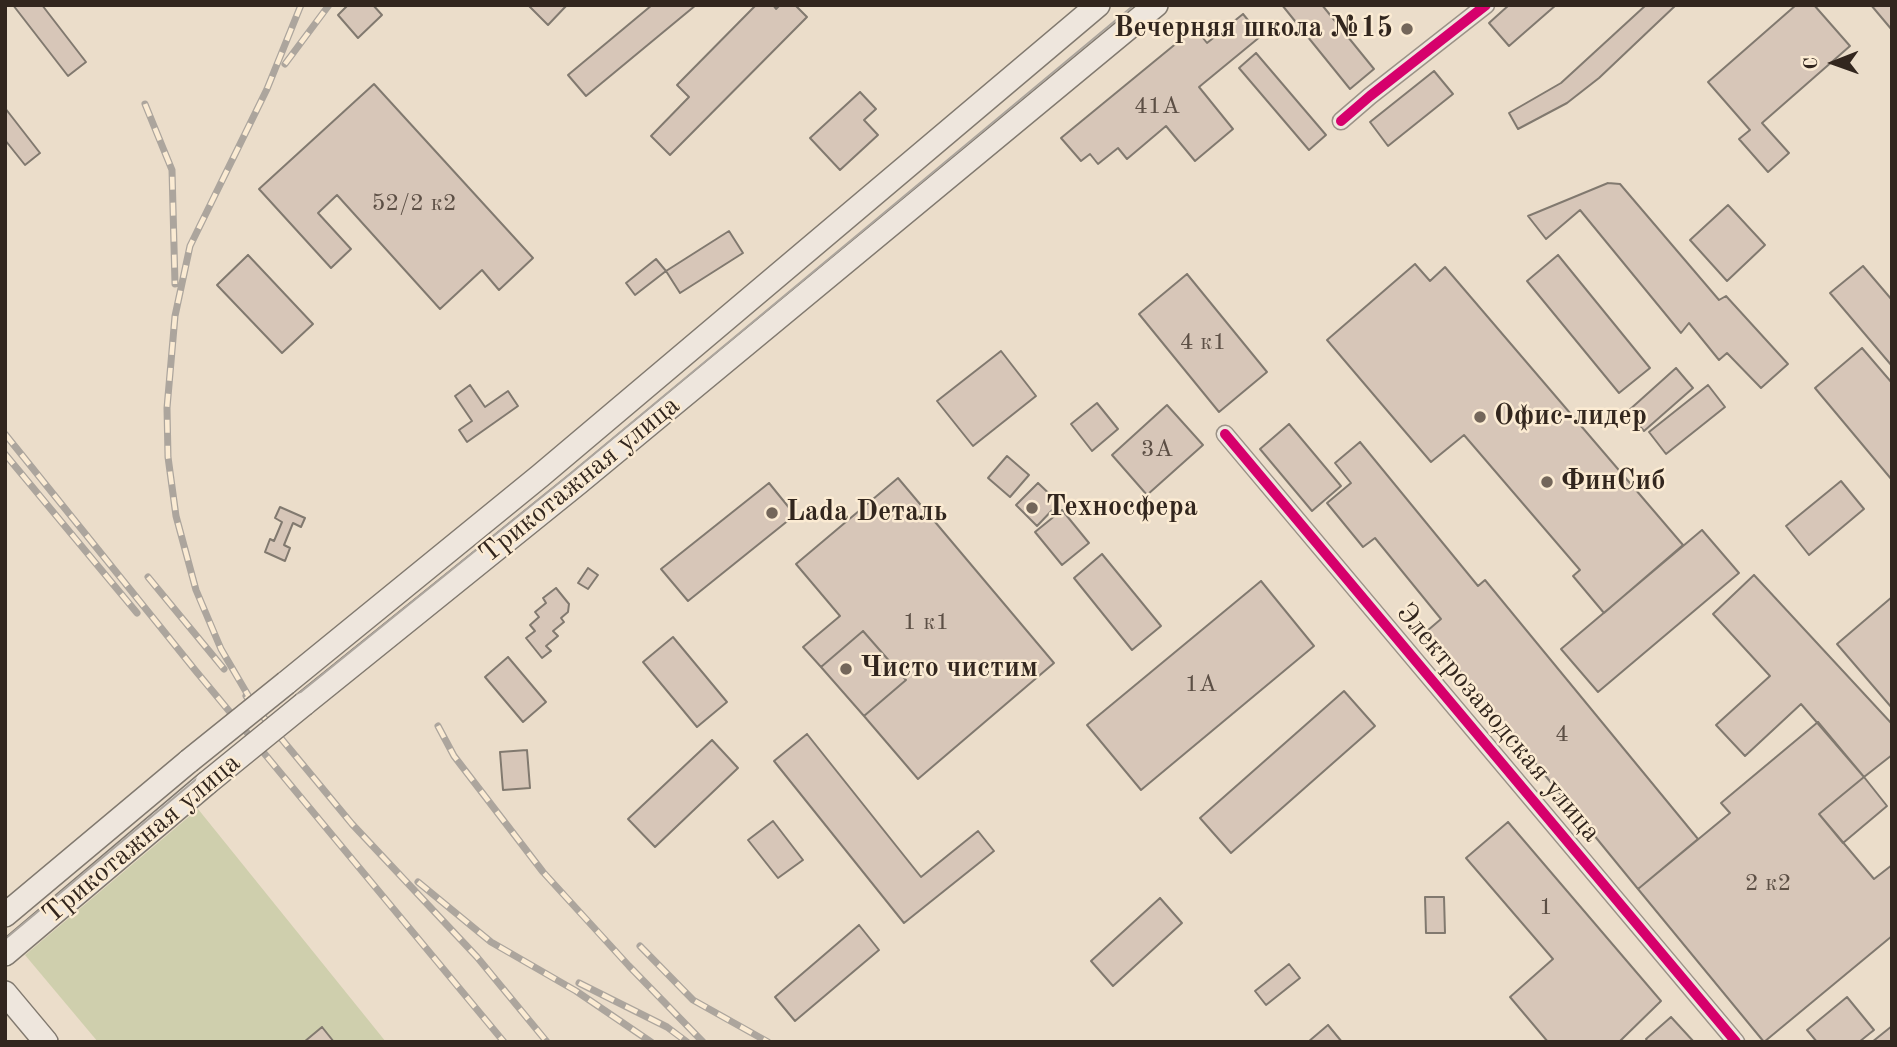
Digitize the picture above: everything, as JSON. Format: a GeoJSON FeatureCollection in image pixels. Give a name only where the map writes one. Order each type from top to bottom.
{"type":"FeatureCollection","features":[{"type":"Feature","properties":{"kind":"main road","name":"Трикотажная улица"},"geometry":{"type":"LineString","coordinates":[[5,915],[189,761],[559,461],[1098,5]]}},
{"type":"Feature","properties":{"kind":"main road","name":"Трикотажная улица"},"geometry":{"type":"LineString","coordinates":[[5,954],[207,783],[589,474],[1156,5]]}},
{"type":"Feature","properties":{"kind":"main road"},"geometry":{"type":"LineString","coordinates":[[5,993],[46,1042]]}},
{"type":"Feature","properties":{"kind":"street"},"geometry":{"type":"LineString","coordinates":[[1342,121],[1486,5]]}},
{"type":"Feature","properties":{"kind":"street","name":"Электрозаводская улица"},"geometry":{"type":"LineString","coordinates":[[1225,433],[1736,1042]]}},
{"type":"Feature","properties":{"kind":"green space"},"geometry":{"type":"Polygon","coordinates":[[[198,809],[386,1042],[98,1042],[25,955],[198,809]]]}},
{"type":"Feature","properties":{"kind":"building"},"geometry":{"type":"Polygon","coordinates":[[[13,5],[42,5],[86,62],[68,76],[13,5]]]}},
{"type":"Feature","properties":{"kind":"building"},"geometry":{"type":"Polygon","coordinates":[[[348,5],[373,5],[382,15],[358,38],[338,15],[348,5]]]}},
{"type":"Feature","properties":{"kind":"building"},"geometry":{"type":"Polygon","coordinates":[[[528,5],[567,5],[548,25],[528,5]]]}},
{"type":"Feature","properties":{"kind":"building"},"geometry":{"type":"Polygon","coordinates":[[[652,5],[696,5],[586,96],[568,75],[652,5]]]}},
{"type":"Feature","properties":{"kind":"building"},"geometry":{"type":"Polygon","coordinates":[[[756,5],[773,5],[776,9],[780,5],[795,5],[807,17],[670,155],[651,136],[689,97],[677,85],[756,5]]]}},
{"type":"Feature","properties":{"kind":"building"},"geometry":{"type":"Polygon","coordinates":[[[1282,5],[1322,5],[1374,69],[1350,89],[1282,5]]]}},
{"type":"Feature","properties":{"kind":"building"},"geometry":{"type":"Polygon","coordinates":[[[1509,5],[1556,5],[1509,46],[1489,23],[1509,5]]]}},
{"type":"Feature","properties":{"kind":"building"},"geometry":{"type":"Polygon","coordinates":[[[1646,5],[1676,5],[1599,78],[1567,103],[1518,129],[1509,113],[1561,83],[1646,5]]]}},
{"type":"Feature","properties":{"kind":"building"},"geometry":{"type":"Polygon","coordinates":[[[1796,5],[1814,5],[1850,46],[1762,123],[1789,153],[1768,172],[1739,139],[1750,130],[1708,82],[1796,5]]]}},
{"type":"Feature","properties":{"kind":"building"},"geometry":{"type":"Polygon","coordinates":[[[1871,5],[1892,5],[1892,30],[1871,5]]]}},
{"type":"Feature","properties":{"kind":"building"},"geometry":{"type":"Polygon","coordinates":[[[1243,14],[1261,36],[1199,87],[1233,129],[1195,161],[1166,126],[1127,159],[1118,148],[1098,164],[1090,154],[1081,161],[1061,138],[1195,28],[1207,43],[1243,14]]]}},
{"type":"Feature","properties":{"kind":"building"},"geometry":{"type":"Polygon","coordinates":[[[1256,53],[1326,135],[1309,150],[1239,68],[1256,53]]]}},
{"type":"Feature","properties":{"kind":"building"},"geometry":{"type":"Polygon","coordinates":[[[1434,71],[1453,94],[1388,146],[1370,122],[1434,71]]]}},
{"type":"Feature","properties":{"kind":"building"},"geometry":{"type":"Polygon","coordinates":[[[374,84],[533,258],[499,290],[482,270],[440,309],[337,195],[318,213],[351,249],[331,268],[259,189],[374,84]]]}},
{"type":"Feature","properties":{"kind":"building"},"geometry":{"type":"Polygon","coordinates":[[[860,92],[876,109],[864,120],[878,135],[840,170],[810,138],[860,92]]]}},
{"type":"Feature","properties":{"kind":"building"},"geometry":{"type":"Polygon","coordinates":[[[5,108],[40,153],[25,165],[5,140],[5,108]]]}},
{"type":"Feature","properties":{"kind":"building"},"geometry":{"type":"Polygon","coordinates":[[[1608,183],[1620,184],[1719,300],[1726,296],[1788,364],[1761,388],[1727,353],[1719,360],[1689,323],[1681,333],[1580,210],[1546,239],[1528,216],[1608,183]]]}},
{"type":"Feature","properties":{"kind":"building"},"geometry":{"type":"Polygon","coordinates":[[[1728,205],[1765,245],[1727,281],[1690,240],[1728,205]]]}},
{"type":"Feature","properties":{"kind":"building"},"geometry":{"type":"Polygon","coordinates":[[[729,231],[743,253],[680,293],[666,271],[729,231]]]}},
{"type":"Feature","properties":{"kind":"building"},"geometry":{"type":"Polygon","coordinates":[[[248,255],[313,324],[282,353],[217,285],[248,255]]]}},
{"type":"Feature","properties":{"kind":"building"},"geometry":{"type":"Polygon","coordinates":[[[1558,255],[1650,368],[1619,393],[1527,281],[1558,255]]]}},
{"type":"Feature","properties":{"kind":"building"},"geometry":{"type":"Polygon","coordinates":[[[656,259],[666,271],[635,295],[626,283],[656,259]]]}},
{"type":"Feature","properties":{"kind":"building"},"geometry":{"type":"Polygon","coordinates":[[[1415,264],[1430,281],[1445,267],[1683,545],[1604,613],[1573,576],[1580,570],[1464,435],[1431,462],[1327,340],[1415,264]]]}},
{"type":"Feature","properties":{"kind":"building"},"geometry":{"type":"Polygon","coordinates":[[[1863,266],[1892,300],[1892,366],[1830,293],[1863,266]]]}},
{"type":"Feature","properties":{"kind":"building"},"geometry":{"type":"Polygon","coordinates":[[[1187,274],[1267,372],[1219,412],[1139,314],[1187,274]]]}},
{"type":"Feature","properties":{"kind":"building"},"geometry":{"type":"Polygon","coordinates":[[[1862,348],[1892,383],[1892,480],[1815,388],[1862,348]]]}},
{"type":"Feature","properties":{"kind":"building"},"geometry":{"type":"Polygon","coordinates":[[[1001,351],[1036,396],[973,446],[937,401],[1001,351]]]}},
{"type":"Feature","properties":{"kind":"building"},"geometry":{"type":"Polygon","coordinates":[[[1676,368],[1693,388],[1644,431],[1627,412],[1676,368]]]}},
{"type":"Feature","properties":{"kind":"building"},"geometry":{"type":"Polygon","coordinates":[[[470,385],[485,407],[508,391],[518,406],[467,442],[459,430],[472,421],[455,396],[470,385]]]}},
{"type":"Feature","properties":{"kind":"building"},"geometry":{"type":"Polygon","coordinates":[[[1708,385],[1725,407],[1666,454],[1649,432],[1708,385]]]}},
{"type":"Feature","properties":{"kind":"building"},"geometry":{"type":"Polygon","coordinates":[[[1097,403],[1118,429],[1092,451],[1071,424],[1097,403]]]}},
{"type":"Feature","properties":{"kind":"building"},"geometry":{"type":"Polygon","coordinates":[[[1167,405],[1203,445],[1147,495],[1112,455],[1167,405]]]}},
{"type":"Feature","properties":{"kind":"building"},"geometry":{"type":"Polygon","coordinates":[[[1289,424],[1341,486],[1312,511],[1260,449],[1289,424]]]}},
{"type":"Feature","properties":{"kind":"building"},"geometry":{"type":"Polygon","coordinates":[[[1360,442],[1478,586],[1485,580],[1698,839],[1638,889],[1427,631],[1441,619],[1375,538],[1363,547],[1327,503],[1351,483],[1335,463],[1360,442]]]}},
{"type":"Feature","properties":{"kind":"building"},"geometry":{"type":"Polygon","coordinates":[[[1007,456],[1029,475],[1010,497],[988,478],[1007,456]]]}},
{"type":"Feature","properties":{"kind":"building"},"geometry":{"type":"Polygon","coordinates":[[[898,478],[1054,663],[918,779],[864,716],[906,680],[863,631],[821,667],[803,647],[840,616],[796,564],[898,478]]]}},
{"type":"Feature","properties":{"kind":"building"},"geometry":{"type":"Polygon","coordinates":[[[1841,481],[1864,509],[1809,555],[1786,526],[1841,481]]]}},
{"type":"Feature","properties":{"kind":"building"},"geometry":{"type":"Polygon","coordinates":[[[769,483],[795,515],[688,601],[661,569],[769,483]]]}},
{"type":"Feature","properties":{"kind":"building"},"geometry":{"type":"Polygon","coordinates":[[[1038,483],[1059,503],[1037,526],[1016,505],[1038,483]]]}},
{"type":"Feature","properties":{"kind":"building"},"geometry":{"type":"Polygon","coordinates":[[[280,507],[305,518],[301,527],[293,523],[284,545],[290,548],[285,561],[265,552],[270,539],[274,541],[282,522],[275,518],[280,507]]]}},
{"type":"Feature","properties":{"kind":"building"},"geometry":{"type":"Polygon","coordinates":[[[1062,510],[1089,543],[1062,565],[1035,532],[1062,510]]]}},
{"type":"Feature","properties":{"kind":"building"},"geometry":{"type":"Polygon","coordinates":[[[1702,530],[1739,573],[1598,692],[1561,649],[1702,530]]]}},
{"type":"Feature","properties":{"kind":"building"},"geometry":{"type":"Polygon","coordinates":[[[1102,554],[1161,626],[1132,650],[1074,578],[1102,554]]]}},
{"type":"Feature","properties":{"kind":"building"},"geometry":{"type":"Polygon","coordinates":[[[588,568],[598,575],[588,589],[578,583],[588,568]]]}},
{"type":"Feature","properties":{"kind":"building"},"geometry":{"type":"Polygon","coordinates":[[[1754,575],[1892,724],[1892,755],[1864,777],[1801,704],[1745,756],[1716,725],[1770,676],[1713,614],[1754,575]]]}},
{"type":"Feature","properties":{"kind":"building"},"geometry":{"type":"Polygon","coordinates":[[[1261,581],[1314,646],[1141,790],[1087,725],[1261,581]]]}},
{"type":"Feature","properties":{"kind":"building"},"geometry":{"type":"Polygon","coordinates":[[[556,588],[569,604],[568,612],[561,618],[564,622],[553,631],[558,636],[546,646],[551,651],[542,658],[526,638],[535,631],[530,625],[539,617],[535,612],[546,603],[543,598],[556,588]]]}},
{"type":"Feature","properties":{"kind":"building"},"geometry":{"type":"Polygon","coordinates":[[[1892,597],[1892,708],[1837,644],[1892,597]]]}},
{"type":"Feature","properties":{"kind":"building"},"geometry":{"type":"Polygon","coordinates":[[[863,631],[906,680],[864,716],[821,667],[863,631]]]}},
{"type":"Feature","properties":{"kind":"building"},"geometry":{"type":"Polygon","coordinates":[[[673,637],[727,702],[697,727],[643,662],[673,637]]]}},
{"type":"Feature","properties":{"kind":"building"},"geometry":{"type":"Polygon","coordinates":[[[508,657],[546,702],[523,722],[485,677],[508,657]]]}},
{"type":"Feature","properties":{"kind":"building"},"geometry":{"type":"Polygon","coordinates":[[[1344,691],[1375,726],[1231,853],[1200,818],[1344,691]]]}},
{"type":"Feature","properties":{"kind":"building"},"geometry":{"type":"Polygon","coordinates":[[[1818,722],[1864,777],[1819,814],[1874,879],[1892,865],[1892,936],[1764,1042],[1638,889],[1730,813],[1721,803],[1818,722]]]}},
{"type":"Feature","properties":{"kind":"building"},"geometry":{"type":"Polygon","coordinates":[[[807,734],[921,877],[978,831],[994,851],[904,923],[774,761],[807,734]]]}},
{"type":"Feature","properties":{"kind":"building"},"geometry":{"type":"Polygon","coordinates":[[[712,740],[738,768],[655,847],[628,819],[712,740]]]}},
{"type":"Feature","properties":{"kind":"building"},"geometry":{"type":"Polygon","coordinates":[[[527,750],[530,788],[503,790],[500,752],[527,750]]]}},
{"type":"Feature","properties":{"kind":"building"},"geometry":{"type":"Polygon","coordinates":[[[1864,777],[1887,806],[1843,843],[1819,814],[1864,777]]]}},
{"type":"Feature","properties":{"kind":"building"},"geometry":{"type":"Polygon","coordinates":[[[773,821],[803,860],[778,878],[748,840],[773,821]]]}},
{"type":"Feature","properties":{"kind":"building"},"geometry":{"type":"Polygon","coordinates":[[[1508,822],[1661,1001],[1619,1042],[1548,1042],[1510,997],[1553,959],[1466,858],[1508,822]]]}},
{"type":"Feature","properties":{"kind":"building"},"geometry":{"type":"Polygon","coordinates":[[[1425,897],[1444,897],[1445,933],[1426,933],[1425,897]]]}},
{"type":"Feature","properties":{"kind":"building"},"geometry":{"type":"Polygon","coordinates":[[[1160,898],[1182,923],[1113,986],[1091,961],[1160,898]]]}},
{"type":"Feature","properties":{"kind":"building"},"geometry":{"type":"Polygon","coordinates":[[[859,925],[879,950],[795,1021],[775,997],[859,925]]]}},
{"type":"Feature","properties":{"kind":"building"},"geometry":{"type":"Polygon","coordinates":[[[1289,964],[1300,978],[1266,1005],[1255,991],[1289,964]]]}},
{"type":"Feature","properties":{"kind":"building"},"geometry":{"type":"Polygon","coordinates":[[[1847,997],[1874,1030],[1859,1042],[1817,1042],[1807,1030],[1847,997]]]}},
{"type":"Feature","properties":{"kind":"building"},"geometry":{"type":"Polygon","coordinates":[[[1671,1017],[1694,1042],[1648,1042],[1646,1039],[1671,1017]]]}},
{"type":"Feature","properties":{"kind":"building"},"geometry":{"type":"Polygon","coordinates":[[[1328,1025],[1342,1042],[1308,1042],[1328,1025]]]}},
{"type":"Feature","properties":{"kind":"building"},"geometry":{"type":"Polygon","coordinates":[[[1892,1026],[1892,1042],[1872,1042],[1892,1026]]]}},
{"type":"Feature","properties":{"kind":"building"},"geometry":{"type":"Polygon","coordinates":[[[322,1027],[334,1042],[304,1042],[322,1027]]]}},
{"type":"Feature","properties":{"kind":"tram line"},"geometry":{"type":"LineString","coordinates":[[5,939],[1134,5]]}},
{"type":"Feature","properties":{"kind":"railway"},"geometry":{"type":"LineString","coordinates":[[252,702],[221,649],[196,590],[176,516],[168,457],[167,408],[175,316],[190,246],[267,89],[301,5]]}},
{"type":"Feature","properties":{"kind":"railway"},"geometry":{"type":"LineString","coordinates":[[285,64],[329,5]]}},
{"type":"Feature","properties":{"kind":"railway"},"geometry":{"type":"LineString","coordinates":[[145,104],[172,170],[175,284]]}},
{"type":"Feature","properties":{"kind":"railway"},"geometry":{"type":"LineString","coordinates":[[5,434],[195,670],[504,1042]]}},
{"type":"Feature","properties":{"kind":"railway"},"geometry":{"type":"LineString","coordinates":[[5,454],[137,613]]}},
{"type":"Feature","properties":{"kind":"railway"},"geometry":{"type":"LineString","coordinates":[[148,577],[224,669]]}},
{"type":"Feature","properties":{"kind":"railway"},"geometry":{"type":"LineString","coordinates":[[246,696],[352,824],[477,957],[547,1042]]}},
{"type":"Feature","properties":{"kind":"railway"},"geometry":{"type":"LineString","coordinates":[[438,726],[454,756],[543,872],[703,1042]]}},
{"type":"Feature","properties":{"kind":"railway"},"geometry":{"type":"LineString","coordinates":[[418,882],[491,942],[576,991],[651,1042]]}},
{"type":"Feature","properties":{"kind":"railway"},"geometry":{"type":"LineString","coordinates":[[640,946],[693,1000],[768,1042]]}},
{"type":"Feature","properties":{"kind":"railway"},"geometry":{"type":"LineString","coordinates":[[579,983],[667,1027],[687,1042]]}},
{"type":"Feature","properties":{"kind":"cycle path"},"geometry":{"type":"LineString","coordinates":[[1341,121],[1486,5]]}},
{"type":"Feature","properties":{"kind":"cycle path"},"geometry":{"type":"LineString","coordinates":[[1225,434],[1736,1042]]}},
{"type":"Feature","properties":{"kind":"place","name":"Вечерняя школа №15"},"geometry":{"type":"Point","coordinates":[1407,29]}},
{"type":"Feature","properties":{"kind":"place","name":"Офис-лидер"},"geometry":{"type":"Point","coordinates":[1480,417]}},
{"type":"Feature","properties":{"kind":"place","name":"ФинСиб"},"geometry":{"type":"Point","coordinates":[1547,482]}},
{"type":"Feature","properties":{"kind":"place","name":"Техносфера"},"geometry":{"type":"Point","coordinates":[1032,508]}},
{"type":"Feature","properties":{"kind":"place","name":"Lada Dеталь"},"geometry":{"type":"Point","coordinates":[772,513]}},
{"type":"Feature","properties":{"kind":"place","name":"Чисто чистим"},"geometry":{"type":"Point","coordinates":[846,669]}}]}
